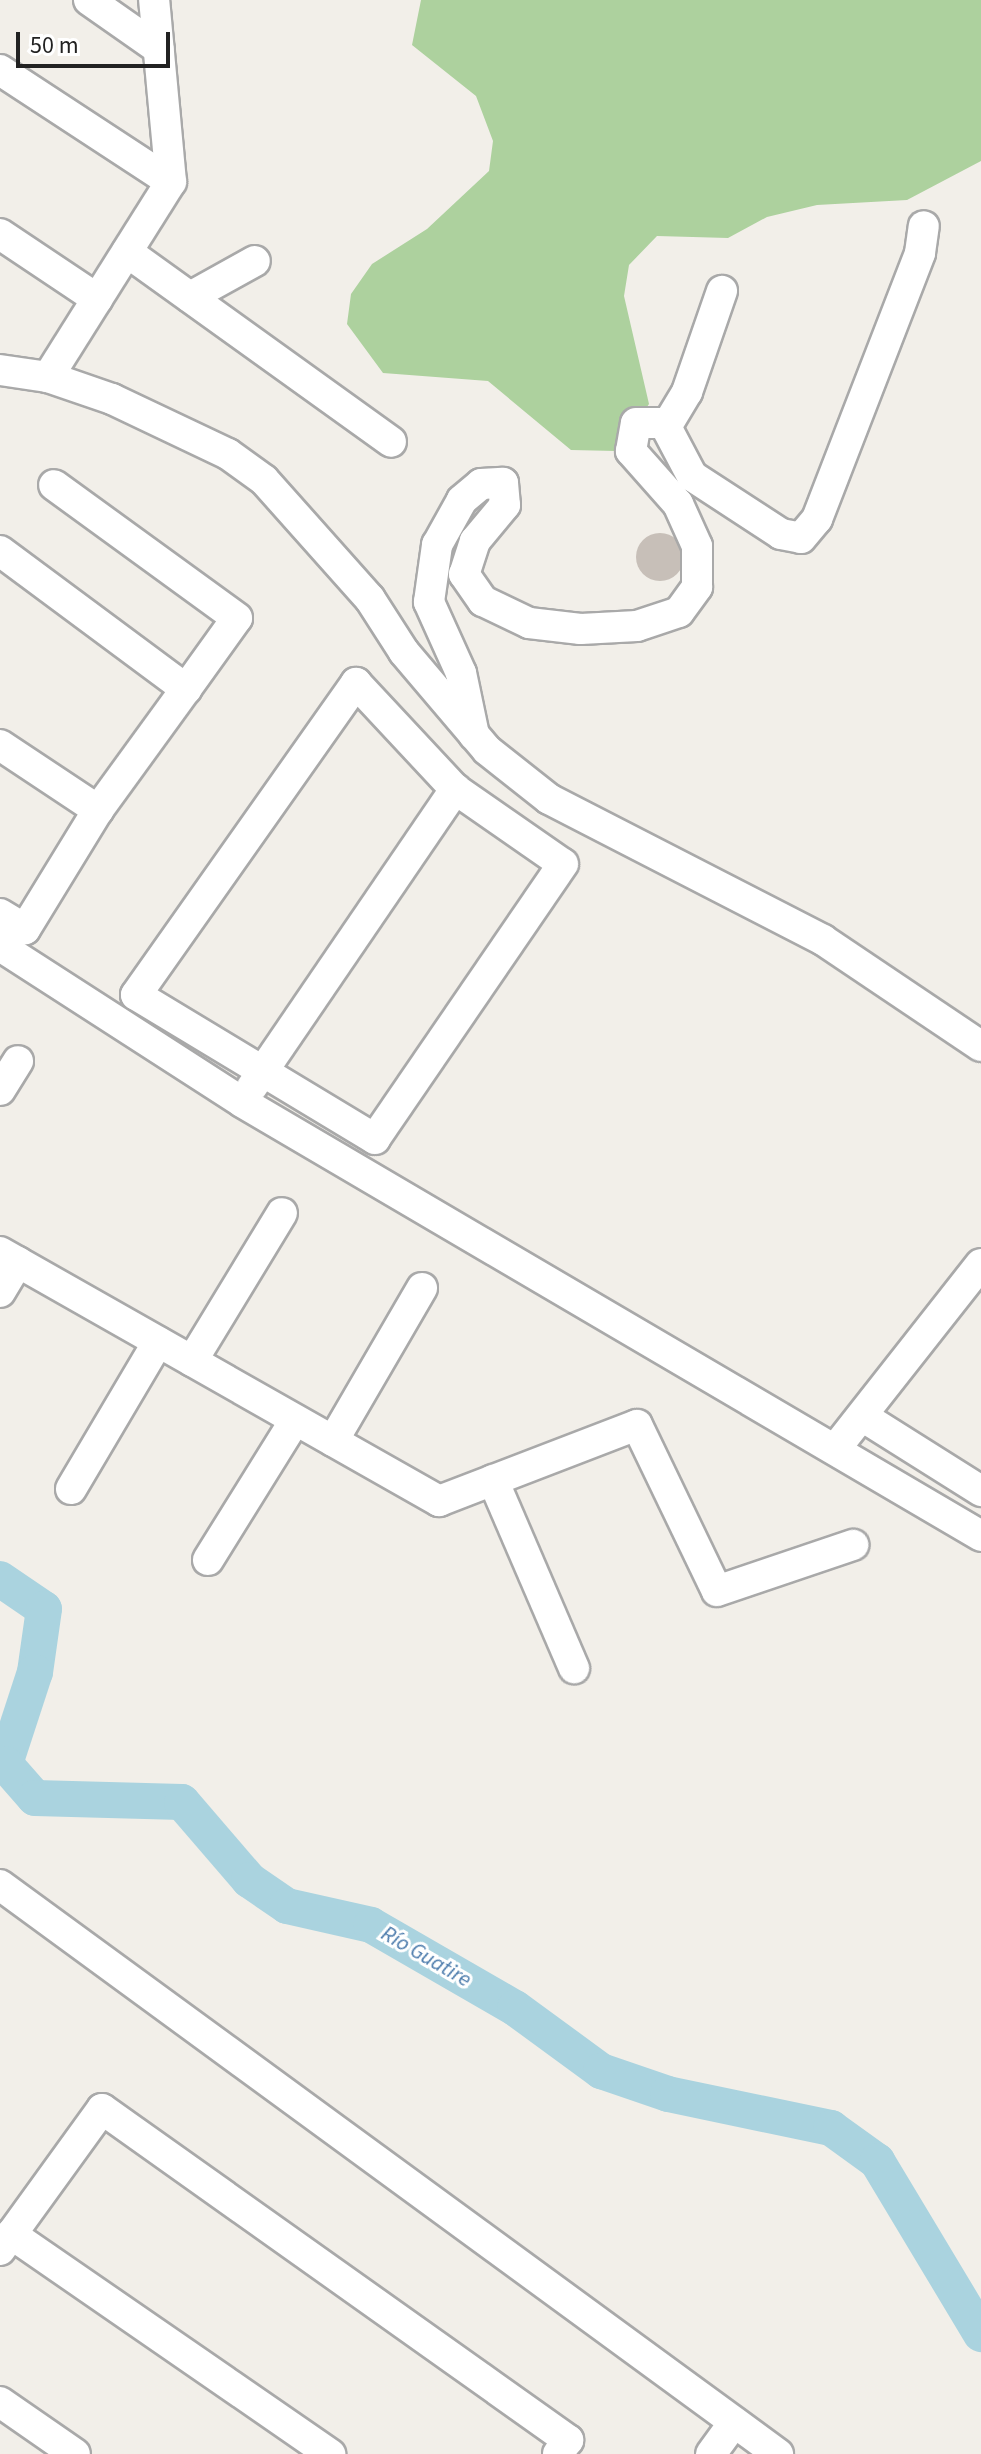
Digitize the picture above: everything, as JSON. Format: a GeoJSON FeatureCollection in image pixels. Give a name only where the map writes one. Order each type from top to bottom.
{"type":"FeatureCollection","features":[{"type":"Feature","properties":{"kind":"street"},"geometry":{"type":"LineString","coordinates":[[89,0],[159,49]]}},
{"type":"Feature","properties":{"kind":"street"},"geometry":{"type":"LineString","coordinates":[[48,377],[171,182],[154,0]]}},
{"type":"Feature","properties":{"kind":"street"},"geometry":{"type":"LineString","coordinates":[[0,70],[171,182]]}},
{"type":"Feature","properties":{"kind":"street"},"geometry":{"type":"LineString","coordinates":[[474,735],[461,673],[429,602],[428,574],[453,512],[481,484],[503,483],[505,505],[475,541],[464,574],[483,601],[529,623],[555,627],[609,629],[668,618],[688,603],[697,587],[697,546],[678,504],[629,442],[636,423],[655,419],[666,427],[692,476],[781,534],[794,539],[811,530],[920,253],[924,226]]}},
{"type":"Feature","properties":{"kind":"street"},"geometry":{"type":"LineString","coordinates":[[0,234],[97,299]]}},
{"type":"Feature","properties":{"kind":"street"},"geometry":{"type":"LineString","coordinates":[[127,252],[391,442]]}},
{"type":"Feature","properties":{"kind":"street"},"geometry":{"type":"LineString","coordinates":[[190,297],[255,261]]}},
{"type":"Feature","properties":{"kind":"street"},"geometry":{"type":"LineString","coordinates":[[666,427],[687,392],[722,291]]}},
{"type":"Feature","properties":{"kind":"street"},"geometry":{"type":"LineString","coordinates":[[1,373],[48,377],[112,399],[228,454],[264,480],[370,599],[404,652],[474,735],[549,799],[823,940],[981,1046]]}},
{"type":"Feature","properties":{"kind":"street"},"geometry":{"type":"LineString","coordinates":[[0,914],[25,929],[98,810],[237,618],[54,485]]}},
{"type":"Feature","properties":{"kind":"street"},"geometry":{"type":"LineString","coordinates":[[0,551],[186,689]]}},
{"type":"Feature","properties":{"kind":"street"},"geometry":{"type":"LineString","coordinates":[[356,683],[455,789],[563,864],[375,1139],[136,995],[356,683]]}},
{"type":"Feature","properties":{"kind":"street"},"geometry":{"type":"LineString","coordinates":[[0,745],[98,810]]}},
{"type":"Feature","properties":{"kind":"street"},"geometry":{"type":"LineString","coordinates":[[242,1102],[455,789]]}},
{"type":"Feature","properties":{"kind":"street"},"geometry":{"type":"LineString","coordinates":[[0,946],[242,1102],[836,1448],[981,1536]]}},
{"type":"Feature","properties":{"kind":"street"},"geometry":{"type":"LineString","coordinates":[[0,1090],[18,1061]]}},
{"type":"Feature","properties":{"kind":"street"},"geometry":{"type":"LineString","coordinates":[[192,1361],[282,1213]]}},
{"type":"Feature","properties":{"kind":"street"},"geometry":{"type":"LineString","coordinates":[[0,1292],[9,1257],[439,1501],[637,1425],[717,1591],[853,1545]]}},
{"type":"Feature","properties":{"kind":"street"},"geometry":{"type":"LineString","coordinates":[[836,1448],[981,1264]]}},
{"type":"Feature","properties":{"kind":"street"},"geometry":{"type":"LineString","coordinates":[[333,1441],[422,1288]]}},
{"type":"Feature","properties":{"kind":"street"},"geometry":{"type":"LineString","coordinates":[[71,1489],[158,1342]]}},
{"type":"Feature","properties":{"kind":"street"},"geometry":{"type":"LineString","coordinates":[[862,1416],[981,1491]]}},
{"type":"Feature","properties":{"kind":"street"},"geometry":{"type":"LineString","coordinates":[[208,1560],[295,1420]]}},
{"type":"Feature","properties":{"kind":"street"},"geometry":{"type":"LineString","coordinates":[[493,1480],[574,1668]]}},
{"type":"Feature","properties":{"kind":"street"},"geometry":{"type":"LineString","coordinates":[[0,1885],[742,2437],[778,2454]]}},
{"type":"Feature","properties":{"kind":"street"},"geometry":{"type":"LineString","coordinates":[[330,2454],[6,2242],[102,2109],[568,2440],[558,2454]]}},
{"type":"Feature","properties":{"kind":"street"},"geometry":{"type":"LineString","coordinates":[[0,2402],[75,2454]]}},
{"type":"Feature","properties":{"kind":"street"},"geometry":{"type":"LineString","coordinates":[[711,2454],[742,2437]]}},
{"type":"Feature","properties":{"kind":"green space"},"geometry":{"type":"Polygon","coordinates":[[[421,0],[981,0],[981,161],[907,200],[817,205],[767,217],[728,238],[657,236],[629,265],[624,296],[649,404],[616,451],[571,450],[488,381],[383,373],[347,324],[351,294],[372,264],[427,229],[489,171],[493,141],[476,96],[412,45],[421,0]]]}},
{"type":"Feature","properties":{"kind":"building"},"geometry":{"type":"Polygon","coordinates":[[[660,533],[669,534],[677,540],[683,548],[683,566],[677,574],[669,580],[660,581],[651,580],[643,574],[637,566],[636,557],[637,548],[643,540],[651,534],[660,533]]]}},
{"type":"Feature","properties":{"kind":"waterway","name":"Río Guatire"},"geometry":{"type":"LineString","coordinates":[[0,1579],[44,1609],[35,1672],[5,1764],[35,1798],[182,1802],[249,1880],[287,1906],[371,1925],[515,2008],[601,2071],[668,2094],[831,2128],[877,2161],[981,2334]]}}]}
